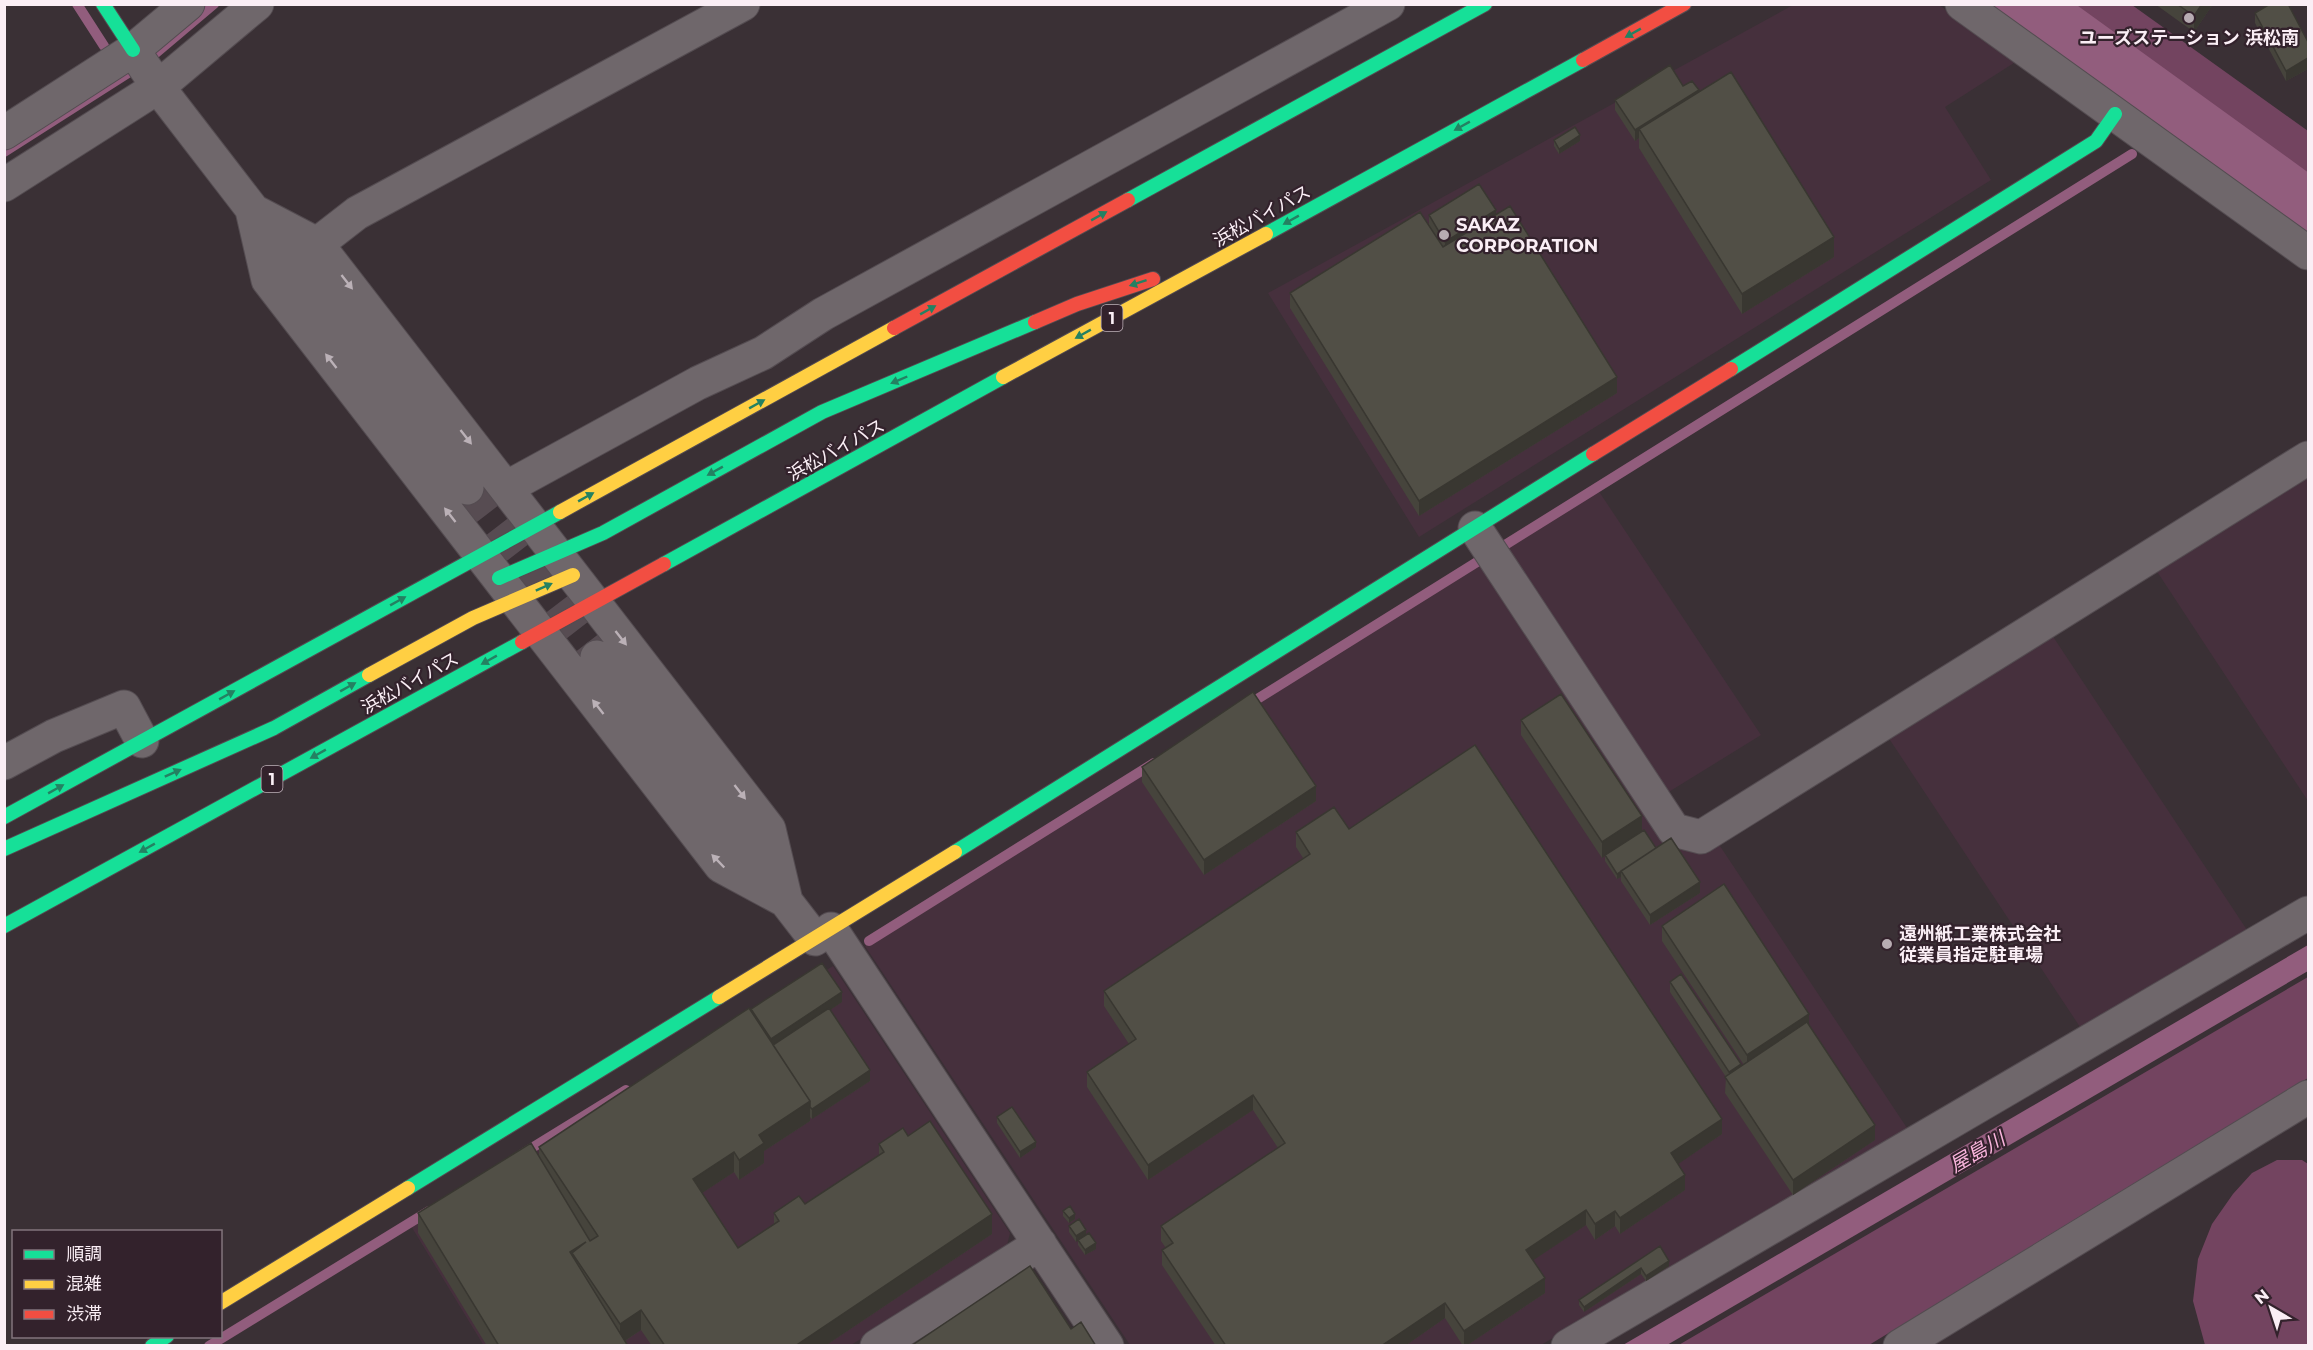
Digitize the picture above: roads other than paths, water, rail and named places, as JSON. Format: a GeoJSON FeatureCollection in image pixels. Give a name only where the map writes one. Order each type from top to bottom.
{"type":"FeatureCollection","features":[{"type":"Feature","properties":{"kind":"main road"},"geometry":{"type":"LineString","coordinates":[[103,4],[133,50]]}},
{"type":"Feature","properties":{"kind":"main road"},"geometry":{"type":"LineString","coordinates":[[4,849],[274,728],[473,618],[535,525],[1485,4]]}},
{"type":"Feature","properties":{"kind":"main road","name":"浜松バイパス"},"geometry":{"type":"LineString","coordinates":[[4,926],[1684,4]]}},
{"type":"Feature","properties":{"kind":"main road"},"geometry":{"type":"LineString","coordinates":[[222,1303],[823,934],[2096,141],[2115,114]]}},
{"type":"Feature","properties":{"kind":"main road"},"geometry":{"type":"LineString","coordinates":[[4,817],[142,741],[498,578],[564,564],[603,532],[822,412],[1077,304],[1234,252]]}},
{"type":"Feature","properties":{"kind":"main road"},"geometry":{"type":"LineString","coordinates":[[498,578],[564,564]]}},
{"type":"Feature","properties":{"kind":"street"},"geometry":{"type":"LineString","coordinates":[[4,133],[133,50],[188,4]]}},
{"type":"Feature","properties":{"kind":"street"},"geometry":{"type":"LineString","coordinates":[[4,185],[158,87],[257,4]]}},
{"type":"Feature","properties":{"kind":"street"},"geometry":{"type":"LineString","coordinates":[[293,262],[357,213],[743,4]]}},
{"type":"Feature","properties":{"kind":"street"},"geometry":{"type":"LineString","coordinates":[[506,488],[698,383],[763,353],[823,314],[1388,4]]}},
{"type":"Feature","properties":{"kind":"street"},"geometry":{"type":"LineString","coordinates":[[1962,4],[2308,254]]}},
{"type":"Feature","properties":{"kind":"street"},"geometry":{"type":"LineString","coordinates":[[133,50],[158,87],[467,488]]}},
{"type":"Feature","properties":{"kind":"street"},"geometry":{"type":"LineString","coordinates":[[252,210],[293,262],[506,488],[535,525],[769,829],[786,901]]}},
{"type":"Feature","properties":{"kind":"street"},"geometry":{"type":"LineString","coordinates":[[293,262],[498,578],[721,866],[786,901]]}},
{"type":"Feature","properties":{"kind":"street"},"geometry":{"type":"LineString","coordinates":[[763,353],[783,390]]}},
{"type":"Feature","properties":{"kind":"street"},"geometry":{"type":"LineString","coordinates":[[1475,528],[1674,830],[1701,837],[2308,458]]}},
{"type":"Feature","properties":{"kind":"street"},"geometry":{"type":"LineString","coordinates":[[597,657],[786,901],[823,934],[1040,1244],[1107,1346]]}},
{"type":"Feature","properties":{"kind":"street"},"geometry":{"type":"LineString","coordinates":[[4,764],[54,736],[124,707],[142,741]]}},
{"type":"Feature","properties":{"kind":"street"},"geometry":{"type":"LineString","coordinates":[[1568,1346],[2308,914]]}},
{"type":"Feature","properties":{"kind":"street"},"geometry":{"type":"LineString","coordinates":[[1900,1346],[2308,1097]]}},
{"type":"Feature","properties":{"kind":"street"},"geometry":{"type":"LineString","coordinates":[[877,1346],[1040,1244]]}},
{"type":"Feature","properties":{"kind":"water","name":"屋島川"},"geometry":{"type":"Polygon","coordinates":[[[2308,945],[2308,971],[1667,1345],[1623,1345],[2308,945]]]}},
{"type":"Feature","properties":{"kind":"waterway"},"geometry":{"type":"LineString","coordinates":[[77,4],[104,46]]}},
{"type":"Feature","properties":{"kind":"waterway"},"geometry":{"type":"LineString","coordinates":[[156,53],[214,4]]}},
{"type":"Feature","properties":{"kind":"waterway"},"geometry":{"type":"LineString","coordinates":[[2019,4],[2308,213]]}},
{"type":"Feature","properties":{"kind":"waterway"},"geometry":{"type":"LineString","coordinates":[[4,152],[128,73]]}},
{"type":"Feature","properties":{"kind":"waterway"},"geometry":{"type":"LineString","coordinates":[[2173,129],[2183,123]]}},
{"type":"Feature","properties":{"kind":"waterway"},"geometry":{"type":"LineString","coordinates":[[1505,545],[2132,154]]}},
{"type":"Feature","properties":{"kind":"waterway"},"geometry":{"type":"LineString","coordinates":[[1246,706],[1477,562]]}},
{"type":"Feature","properties":{"kind":"waterway"},"geometry":{"type":"LineString","coordinates":[[869,941],[1154,763]]}},
{"type":"Feature","properties":{"kind":"waterway"},"geometry":{"type":"LineString","coordinates":[[522,1154],[626,1090]]}},
{"type":"Feature","properties":{"kind":"waterway"},"geometry":{"type":"LineString","coordinates":[[209,1346],[429,1211]]}},
{"type":"Feature","properties":{"kind":"tunnel"},"geometry":{"type":"LineString","coordinates":[[467,488],[597,657]]}},
{"type":"Feature","properties":{"kind":"place","name":"ユーズステーション 浜松南"},"geometry":{"type":"Point","coordinates":[2189,18]}},
{"type":"Feature","properties":{"kind":"place","name":"SAKAZ CORPORATION"},"geometry":{"type":"Point","coordinates":[1444,235]}},
{"type":"Feature","properties":{"kind":"place","name":"遠州紙工業株式会社 従業員指定駐車場"},"geometry":{"type":"Point","coordinates":[1887,944]}}]}
